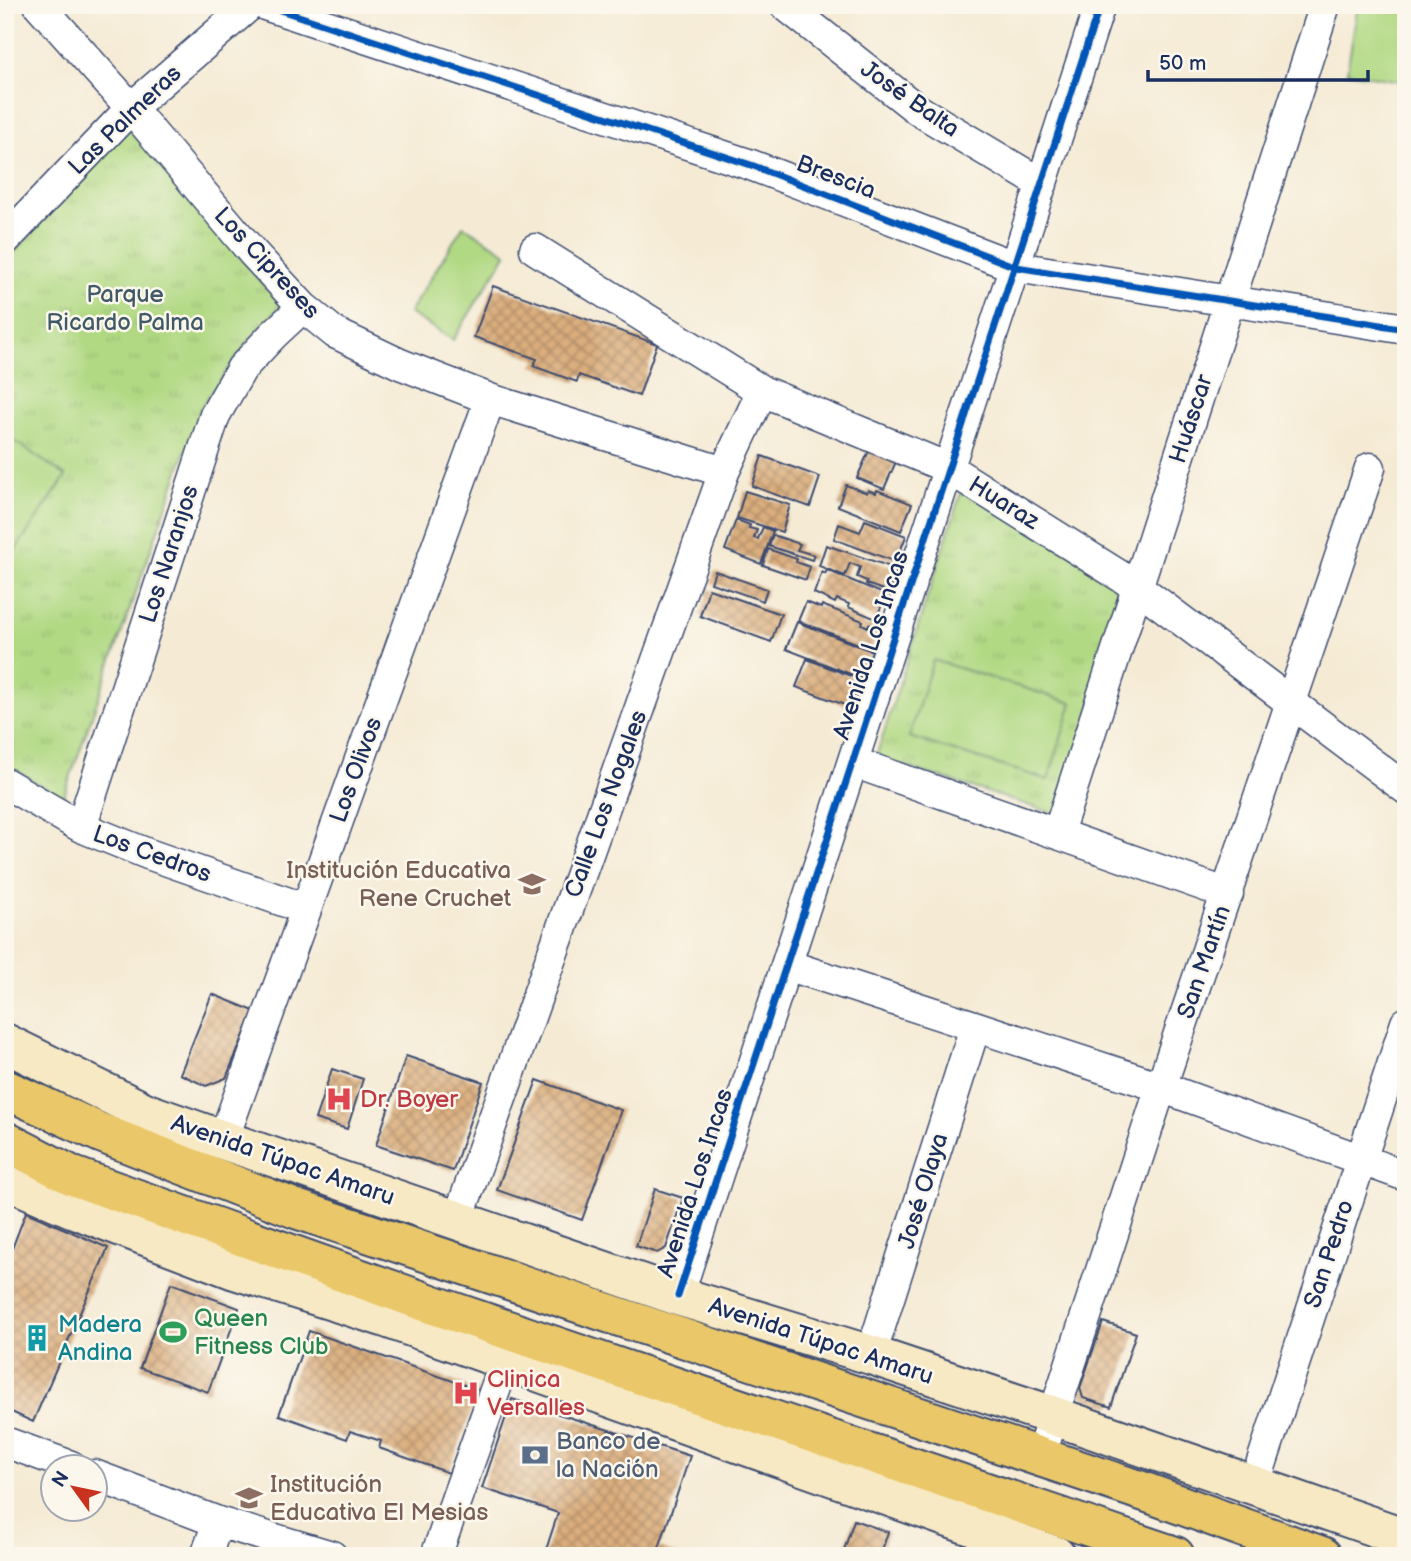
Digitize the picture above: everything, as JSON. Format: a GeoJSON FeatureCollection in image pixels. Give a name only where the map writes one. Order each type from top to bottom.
{"type":"FeatureCollection","features":[{"type":"Feature","properties":{"kind":"highway","name":"Avenida Túpac Amaru"},"geometry":{"type":"LineString","coordinates":[[5,1089],[101,1133],[296,1209],[1145,1492],[1322,1556]]}},
{"type":"Feature","properties":{"kind":"highway"},"geometry":{"type":"LineString","coordinates":[[5,1141],[73,1176],[434,1305],[1175,1556]]}},
{"type":"Feature","properties":{"kind":"main road","name":"Avenida Túpac Amaru"},"geometry":{"type":"LineString","coordinates":[[5,1043],[147,1114],[678,1296],[871,1355],[1054,1416],[1406,1538]]}},
{"type":"Feature","properties":{"kind":"main road"},"geometry":{"type":"LineString","coordinates":[[5,1179],[72,1208],[209,1260],[386,1318],[1056,1556]]}},
{"type":"Feature","properties":{"kind":"street","name":"Los Cipreses"},"geometry":{"type":"LineString","coordinates":[[39,5],[131,108],[253,253],[303,307],[335,333],[400,364],[489,399],[724,472]]}},
{"type":"Feature","properties":{"kind":"street","name":"Las Palmeras"},"geometry":{"type":"LineString","coordinates":[[5,240],[131,108],[250,5]]}},
{"type":"Feature","properties":{"kind":"street","name":"Brescia"},"geometry":{"type":"LineString","coordinates":[[265,5],[751,165],[1016,267],[1229,303],[1406,329]]}},
{"type":"Feature","properties":{"kind":"street","name":"José Balta"},"geometry":{"type":"LineString","coordinates":[[785,5],[918,110],[1042,184]]}},
{"type":"Feature","properties":{"kind":"street","name":"Avenida Los Incas"},"geometry":{"type":"LineString","coordinates":[[678,1296],[1100,5]]}},
{"type":"Feature","properties":{"kind":"street","name":"Huáscar"},"geometry":{"type":"LineString","coordinates":[[1058,834],[1325,5]]}},
{"type":"Feature","properties":{"kind":"street","name":"Huaraz"},"geometry":{"type":"LineString","coordinates":[[535,249],[762,391],[948,468],[1136,586],[1406,789]]}},
{"type":"Feature","properties":{"kind":"street","name":"Los Naranjos"},"geometry":{"type":"LineString","coordinates":[[80,827],[215,415],[242,368],[303,307]]}},
{"type":"Feature","properties":{"kind":"street","name":"Calle Los Nogales"},"geometry":{"type":"LineString","coordinates":[[458,1219],[724,472],[762,391]]}},
{"type":"Feature","properties":{"kind":"street","name":"Los Olivos"},"geometry":{"type":"LineString","coordinates":[[223,1140],[489,399]]}},
{"type":"Feature","properties":{"kind":"street","name":"San Martín"},"geometry":{"type":"LineString","coordinates":[[1040,1457],[1161,1087],[1370,468]]}},
{"type":"Feature","properties":{"kind":"street"},"geometry":{"type":"LineString","coordinates":[[853,762],[1227,894]]}},
{"type":"Feature","properties":{"kind":"street","name":"Los Cedros"},"geometry":{"type":"LineString","coordinates":[[5,783],[80,827],[148,855],[306,909]]}},
{"type":"Feature","properties":{"kind":"street"},"geometry":{"type":"LineString","coordinates":[[787,965],[1161,1087],[1406,1176]]}},
{"type":"Feature","properties":{"kind":"street","name":"San Pedro"},"geometry":{"type":"LineString","coordinates":[[1254,1486],[1406,1023]]}},
{"type":"Feature","properties":{"kind":"street","name":"José Olaya"},"geometry":{"type":"LineString","coordinates":[[871,1355],[975,1027]]}},
{"type":"Feature","properties":{"kind":"street"},"geometry":{"type":"LineString","coordinates":[[436,1556],[505,1362]]}},
{"type":"Feature","properties":{"kind":"street"},"geometry":{"type":"LineString","coordinates":[[6,1443],[38,1454]]}},
{"type":"Feature","properties":{"kind":"street"},"geometry":{"type":"LineString","coordinates":[[108,1480],[218,1522],[332,1556]]}},
{"type":"Feature","properties":{"kind":"street"},"geometry":{"type":"LineString","coordinates":[[206,1556],[218,1522]]}},
{"type":"Feature","properties":{"kind":"green space"},"geometry":{"type":"Polygon","coordinates":[[[1358,5],[1406,5],[1406,82],[1347,72],[1358,5]]]}},
{"type":"Feature","properties":{"kind":"green space","name":"Parque Ricardo Palma"},"geometry":{"type":"Polygon","coordinates":[[[127,127],[282,305],[249,342],[201,408],[63,798],[5,764],[5,263],[127,127]]]}},
{"type":"Feature","properties":{"kind":"green space"},"geometry":{"type":"Polygon","coordinates":[[[463,226],[507,253],[453,340],[409,313],[463,226]]]}},
{"type":"Feature","properties":{"kind":"green space"},"geometry":{"type":"Polygon","coordinates":[[[5,435],[66,476],[16,549],[5,542],[5,435]]]}},
{"type":"Feature","properties":{"kind":"green space"},"geometry":{"type":"Polygon","coordinates":[[[964,483],[1128,584],[1059,815],[876,757],[964,483]]]}},
{"type":"Feature","properties":{"kind":"green space"},"geometry":{"type":"Polygon","coordinates":[[[933,660],[1072,703],[1048,780],[909,737],[933,660]]]}},
{"type":"Feature","properties":{"kind":"building"},"geometry":{"type":"Polygon","coordinates":[[[493,286],[657,344],[639,396],[579,375],[577,382],[533,366],[537,359],[474,337],[493,286]]]}},
{"type":"Feature","properties":{"kind":"building"},"geometry":{"type":"Polygon","coordinates":[[[871,446],[898,457],[884,489],[857,478],[871,446]]]}},
{"type":"Feature","properties":{"kind":"building"},"geometry":{"type":"Polygon","coordinates":[[[762,456],[820,477],[810,507],[752,486],[762,456]]]}},
{"type":"Feature","properties":{"kind":"building"},"geometry":{"type":"Polygon","coordinates":[[[846,485],[867,493],[868,490],[876,493],[877,490],[912,504],[901,531],[838,506],[846,485]]]}},
{"type":"Feature","properties":{"kind":"building"},"geometry":{"type":"Polygon","coordinates":[[[745,491],[790,505],[782,532],[737,518],[745,491]]]}},
{"type":"Feature","properties":{"kind":"building"},"geometry":{"type":"Polygon","coordinates":[[[736,520],[757,530],[754,538],[758,539],[763,527],[773,531],[761,564],[725,550],[736,520]]]}},
{"type":"Feature","properties":{"kind":"building"},"geometry":{"type":"Polygon","coordinates":[[[865,520],[906,536],[896,562],[834,539],[839,524],[860,532],[865,520]]]}},
{"type":"Feature","properties":{"kind":"building"},"geometry":{"type":"Polygon","coordinates":[[[773,535],[800,544],[797,550],[814,555],[812,560],[769,546],[773,535]]]}},
{"type":"Feature","properties":{"kind":"building"},"geometry":{"type":"Polygon","coordinates":[[[826,545],[897,569],[889,592],[866,584],[867,581],[857,577],[860,567],[850,563],[845,576],[819,566],[826,545]]]}},
{"type":"Feature","properties":{"kind":"building"},"geometry":{"type":"Polygon","coordinates":[[[768,549],[797,559],[796,562],[810,567],[806,580],[763,565],[768,549]]]}},
{"type":"Feature","properties":{"kind":"building"},"geometry":{"type":"Polygon","coordinates":[[[827,570],[886,595],[876,619],[848,607],[849,604],[837,599],[835,603],[814,593],[822,572],[825,574],[827,570]]]}},
{"type":"Feature","properties":{"kind":"building"},"geometry":{"type":"Polygon","coordinates":[[[715,571],[767,589],[763,601],[711,583],[715,571]]]}},
{"type":"Feature","properties":{"kind":"building"},"geometry":{"type":"Polygon","coordinates":[[[709,589],[781,614],[771,642],[700,616],[709,589]]]}},
{"type":"Feature","properties":{"kind":"building"},"geometry":{"type":"Polygon","coordinates":[[[806,602],[821,608],[822,605],[863,621],[862,624],[868,627],[869,624],[880,628],[872,649],[798,621],[806,602]]]}},
{"type":"Feature","properties":{"kind":"building"},"geometry":{"type":"Polygon","coordinates":[[[797,622],[872,651],[861,678],[786,649],[797,622]]]}},
{"type":"Feature","properties":{"kind":"building"},"geometry":{"type":"Polygon","coordinates":[[[807,659],[861,680],[850,707],[796,687],[807,659]]]}},
{"type":"Feature","properties":{"kind":"building"},"geometry":{"type":"Polygon","coordinates":[[[212,994],[254,1011],[226,1078],[206,1086],[180,1074],[212,994]]]}},
{"type":"Feature","properties":{"kind":"building"},"geometry":{"type":"Polygon","coordinates":[[[406,1056],[483,1082],[453,1171],[376,1145],[406,1056]]]}},
{"type":"Feature","properties":{"kind":"building","name":"Dr. Boyer"},"geometry":{"type":"Polygon","coordinates":[[[332,1069],[363,1079],[347,1129],[315,1119],[332,1069]]]}},
{"type":"Feature","properties":{"kind":"building"},"geometry":{"type":"Polygon","coordinates":[[[537,1080],[621,1110],[582,1220],[497,1190],[537,1080]]]}},
{"type":"Feature","properties":{"kind":"building"},"geometry":{"type":"Polygon","coordinates":[[[655,1189],[683,1198],[666,1248],[657,1253],[636,1246],[655,1189]]]}},
{"type":"Feature","properties":{"kind":"building","name":"Madera Andina"},"geometry":{"type":"Polygon","coordinates":[[[26,1212],[108,1248],[33,1422],[5,1409],[5,1267],[26,1212]]]}},
{"type":"Feature","properties":{"kind":"building"},"geometry":{"type":"Polygon","coordinates":[[[171,1283],[239,1308],[208,1392],[140,1368],[171,1283]]]}},
{"type":"Feature","properties":{"kind":"building"},"geometry":{"type":"Polygon","coordinates":[[[1103,1322],[1136,1333],[1111,1407],[1083,1398],[1080,1388],[1103,1322]]]}},
{"type":"Feature","properties":{"kind":"building"},"geometry":{"type":"Polygon","coordinates":[[[309,1331],[479,1390],[449,1473],[379,1448],[381,1441],[350,1431],[347,1439],[279,1415],[309,1331]]]}},
{"type":"Feature","properties":{"kind":"building"},"geometry":{"type":"Polygon","coordinates":[[[512,1399],[690,1456],[659,1548],[681,1556],[544,1556],[558,1513],[482,1488],[512,1399]]]}},
{"type":"Feature","properties":{"kind":"building"},"geometry":{"type":"Polygon","coordinates":[[[854,1520],[888,1532],[880,1556],[842,1556],[854,1520]]]}},
{"type":"Feature","properties":{"kind":"cycle path"},"geometry":{"type":"LineString","coordinates":[[265,5],[751,165],[1016,267],[1406,329]]}},
{"type":"Feature","properties":{"kind":"cycle path"},"geometry":{"type":"LineString","coordinates":[[678,1296],[1100,5]]}},
{"type":"Feature","properties":{"kind":"place","name":"Institución Educativa Rene Cruchet"},"geometry":{"type":"Point","coordinates":[532,884]}},
{"type":"Feature","properties":{"kind":"place","name":"Dr. Boyer"},"geometry":{"type":"Point","coordinates":[339,1099]}},
{"type":"Feature","properties":{"kind":"place","name":"Queen Fitness Club"},"geometry":{"type":"Point","coordinates":[173,1332]}},
{"type":"Feature","properties":{"kind":"place","name":"Madera Andina"},"geometry":{"type":"Point","coordinates":[37,1338]}},
{"type":"Feature","properties":{"kind":"place","name":"Clinica Versalles"},"geometry":{"type":"Point","coordinates":[466,1393]}},
{"type":"Feature","properties":{"kind":"place","name":"Banco de la Nación"},"geometry":{"type":"Point","coordinates":[535,1455]}},
{"type":"Feature","properties":{"kind":"place","name":"Institución Educativa El Mesias"},"geometry":{"type":"Point","coordinates":[249,1498]}}]}
